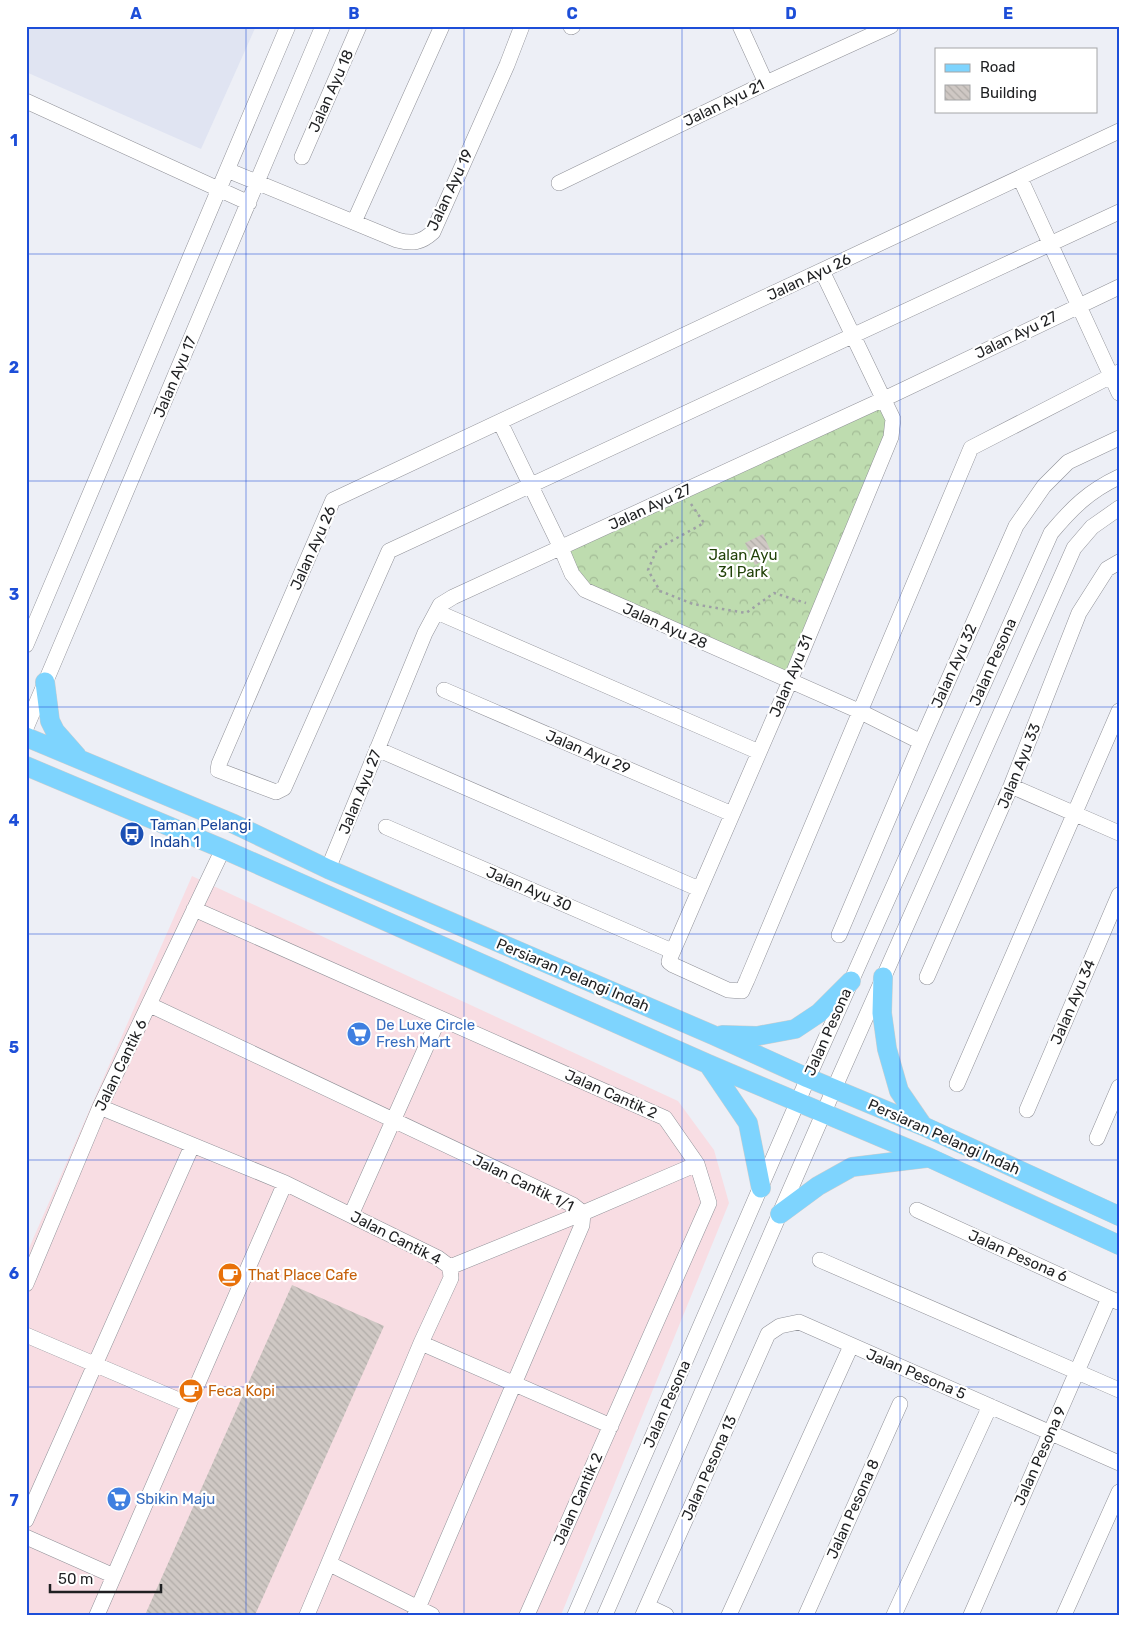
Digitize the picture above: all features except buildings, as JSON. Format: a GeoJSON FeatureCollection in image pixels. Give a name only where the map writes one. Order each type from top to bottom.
{"type":"FeatureCollection","features":[{"type":"Feature","properties":{"kind":"main road"},"geometry":{"type":"LineString","coordinates":[[45,682],[50,721],[55,731],[79,759]]}},
{"type":"Feature","properties":{"kind":"main road","name":"Persiaran Pelangi Indah"},"geometry":{"type":"LineString","coordinates":[[26,737],[218,818],[328,869],[808,1078],[923,1126],[1119,1216]]}},
{"type":"Feature","properties":{"kind":"main road","name":"Persiaran Pelangi Indah"},"geometry":{"type":"LineString","coordinates":[[26,766],[223,848],[708,1064],[930,1158],[1119,1245]]}},
{"type":"Feature","properties":{"kind":"main road"},"geometry":{"type":"LineString","coordinates":[[218,818],[226,829],[228,837],[223,848]]}},
{"type":"Feature","properties":{"kind":"main road"},"geometry":{"type":"LineString","coordinates":[[883,977],[882,1013],[887,1049],[899,1091],[923,1126]]}},
{"type":"Feature","properties":{"kind":"main road"},"geometry":{"type":"LineString","coordinates":[[713,1035],[758,1036],[795,1029],[819,1013],[851,981]]}},
{"type":"Feature","properties":{"kind":"main road"},"geometry":{"type":"LineString","coordinates":[[708,1064],[748,1123],[761,1188]]}},
{"type":"Feature","properties":{"kind":"main road"},"geometry":{"type":"LineString","coordinates":[[780,1214],[818,1186],[852,1167],[930,1158]]}},
{"type":"Feature","properties":{"kind":"street"},"geometry":{"type":"LineString","coordinates":[[26,645],[288,26]]}},
{"type":"Feature","properties":{"kind":"street","name":"Jalan Ayu 17"},"geometry":{"type":"LineString","coordinates":[[26,728],[323,26]]}},
{"type":"Feature","properties":{"kind":"street","name":"Jalan Ayu 18"},"geometry":{"type":"LineString","coordinates":[[302,157],[359,26]]}},
{"type":"Feature","properties":{"kind":"street"},"geometry":{"type":"LineString","coordinates":[[354,222],[442,26]]}},
{"type":"Feature","properties":{"kind":"street","name":"Jalan Ayu 19"},"geometry":{"type":"LineString","coordinates":[[227,170],[397,240],[412,244],[424,240],[433,232],[522,26]]}},
{"type":"Feature","properties":{"kind":"street"},"geometry":{"type":"LineString","coordinates":[[740,26],[766,83]]}},
{"type":"Feature","properties":{"kind":"street","name":"Jalan Ayu 21"},"geometry":{"type":"LineString","coordinates":[[559,182],[766,83],[891,26]]}},
{"type":"Feature","properties":{"kind":"street"},"geometry":{"type":"LineString","coordinates":[[26,101],[249,203]]}},
{"type":"Feature","properties":{"kind":"street","name":"Jalan Ayu 26"},"geometry":{"type":"LineString","coordinates":[[530,485],[389,551],[284,788],[276,792],[218,770],[333,500],[1119,131]]}},
{"type":"Feature","properties":{"kind":"street"},"geometry":{"type":"LineString","coordinates":[[1020,178],[1078,305],[1115,374],[1119,393]]}},
{"type":"Feature","properties":{"kind":"street"},"geometry":{"type":"LineString","coordinates":[[530,485],[1119,212]]}},
{"type":"Feature","properties":{"kind":"street","name":"Jalan Ayu 31"},"geometry":{"type":"LineString","coordinates":[[671,954],[790,681],[891,437],[893,419],[822,271]]}},
{"type":"Feature","properties":{"kind":"street","name":"Jalan Ayu 27"},"geometry":{"type":"LineString","coordinates":[[328,869],[426,633],[440,605],[453,596],[884,399],[1119,287]]}},
{"type":"Feature","properties":{"kind":"street"},"geometry":{"type":"LineString","coordinates":[[861,712],[971,448],[1115,374]]}},
{"type":"Feature","properties":{"kind":"street"},"geometry":{"type":"LineString","coordinates":[[500,422],[561,548]]}},
{"type":"Feature","properties":{"kind":"street","name":"Jalan Ayu 32"},"geometry":{"type":"LineString","coordinates":[[839,935],[1016,526],[1044,486],[1068,462],[1119,438]]}},
{"type":"Feature","properties":{"kind":"street","name":"Jalan Pesona"},"geometry":{"type":"LineString","coordinates":[[575,1615],[808,1078],[1051,533],[1074,506],[1104,484],[1119,478]]}},
{"type":"Feature","properties":{"kind":"street","name":"Jalan Pesona"},"geometry":{"type":"LineString","coordinates":[[605,1615],[883,977],[1074,548],[1092,526],[1119,508]]}},
{"type":"Feature","properties":{"kind":"street","name":"Jalan Ayu 28"},"geometry":{"type":"LineString","coordinates":[[561,548],[572,574],[584,590],[861,712],[921,742]]}},
{"type":"Feature","properties":{"kind":"street","name":"Jalan Ayu 33"},"geometry":{"type":"LineString","coordinates":[[927,977],[1011,786],[1079,613],[1107,569],[1119,562]]}},
{"type":"Feature","properties":{"kind":"street"},"geometry":{"type":"LineString","coordinates":[[437,612],[759,752]]}},
{"type":"Feature","properties":{"kind":"street","name":"Jalan Ayu 29"},"geometry":{"type":"LineString","coordinates":[[444,690],[732,814]]}},
{"type":"Feature","properties":{"kind":"street"},"geometry":{"type":"LineString","coordinates":[[957,1084],[1119,711]]}},
{"type":"Feature","properties":{"kind":"street","name":"Jalan Ayu 30"},"geometry":{"type":"LineString","coordinates":[[386,827],[671,954],[669,962],[728,990],[742,991],[861,712]]}},
{"type":"Feature","properties":{"kind":"street"},"geometry":{"type":"LineString","coordinates":[[377,749],[699,889]]}},
{"type":"Feature","properties":{"kind":"street"},"geometry":{"type":"LineString","coordinates":[[1011,786],[1119,833]]}},
{"type":"Feature","properties":{"kind":"street","name":"Jalan Cantik 6"},"geometry":{"type":"LineString","coordinates":[[26,1284],[100,1107],[223,848]]}},
{"type":"Feature","properties":{"kind":"street","name":"Jalan Ayu 34"},"geometry":{"type":"LineString","coordinates":[[1027,1110],[1119,895]]}},
{"type":"Feature","properties":{"kind":"street","name":"Jalan Cantik 2"},"geometry":{"type":"LineString","coordinates":[[194,910],[665,1118],[697,1164],[709,1203],[527,1615]]}},
{"type":"Feature","properties":{"kind":"street","name":"Jalan Cantik 1/1"},"geometry":{"type":"LineString","coordinates":[[150,1005],[573,1205],[583,1213],[582,1225],[514,1384],[421,1613]]}},
{"type":"Feature","properties":{"kind":"street"},"geometry":{"type":"LineString","coordinates":[[351,1216],[439,1018]]}},
{"type":"Feature","properties":{"kind":"street"},"geometry":{"type":"LineString","coordinates":[[1097,1138],[1119,1087]]}},
{"type":"Feature","properties":{"kind":"street","name":"Jalan Cantik 4"},"geometry":{"type":"LineString","coordinates":[[100,1107],[285,1183],[438,1258],[450,1267],[451,1278],[421,1343],[307,1615]]}},
{"type":"Feature","properties":{"kind":"street"},"geometry":{"type":"LineString","coordinates":[[26,1520],[192,1146]]}},
{"type":"Feature","properties":{"kind":"street"},"geometry":{"type":"LineString","coordinates":[[450,1267],[697,1164]]}},
{"type":"Feature","properties":{"kind":"street"},"geometry":{"type":"LineString","coordinates":[[97,1615],[285,1183]]}},
{"type":"Feature","properties":{"kind":"street","name":"Jalan Pesona 6"},"geometry":{"type":"LineString","coordinates":[[917,1210],[1114,1300]]}},
{"type":"Feature","properties":{"kind":"street"},"geometry":{"type":"LineString","coordinates":[[820,1260],[1119,1390]]}},
{"type":"Feature","properties":{"kind":"street","name":"Jalan Pesona 9"},"geometry":{"type":"LineString","coordinates":[[971,1615],[1077,1372],[1114,1300]]}},
{"type":"Feature","properties":{"kind":"street","name":"Jalan Pesona 5"},"geometry":{"type":"LineString","coordinates":[[780,1326],[799,1322],[1119,1463]]}},
{"type":"Feature","properties":{"kind":"street","name":"Jalan Pesona 13"},"geometry":{"type":"LineString","coordinates":[[645,1611],[768,1334],[780,1326]]}},
{"type":"Feature","properties":{"kind":"street"},"geometry":{"type":"LineString","coordinates":[[26,1336],[188,1404]]}},
{"type":"Feature","properties":{"kind":"street"},"geometry":{"type":"LineString","coordinates":[[421,1343],[611,1426]]}},
{"type":"Feature","properties":{"kind":"street"},"geometry":{"type":"LineString","coordinates":[[729,1615],[851,1346]]}},
{"type":"Feature","properties":{"kind":"street","name":"Jalan Pesona 8"},"geometry":{"type":"LineString","coordinates":[[806,1615],[900,1404]]}},
{"type":"Feature","properties":{"kind":"street"},"geometry":{"type":"LineString","coordinates":[[894,1615],[990,1406]]}},
{"type":"Feature","properties":{"kind":"street"},"geometry":{"type":"LineString","coordinates":[[1064,1615],[1119,1492]]}},
{"type":"Feature","properties":{"kind":"street"},"geometry":{"type":"LineString","coordinates":[[26,1537],[114,1576]]}},
{"type":"Feature","properties":{"kind":"street"},"geometry":{"type":"LineString","coordinates":[[330,1564],[421,1613]]}},
{"type":"Feature","properties":{"kind":"street"},"geometry":{"type":"LineString","coordinates":[[645,1611],[666,1615]]}},
{"type":"Feature","properties":{"kind":"path"},"geometry":{"type":"LineString","coordinates":[[683,492],[704,523],[657,549],[648,570],[660,591],[693,604],[746,613],[774,593],[796,599]]}},
{"type":"Feature","properties":{"kind":"shaded area"},"geometry":{"type":"Polygon","coordinates":[[[26,26],[256,26],[201,149],[26,72],[26,26]]]}},
{"type":"Feature","properties":{"kind":"shaded area"},"geometry":{"type":"Polygon","coordinates":[[[192,876],[678,1101],[714,1150],[729,1203],[561,1615],[26,1615],[26,1255],[192,876]]]}},
{"type":"Feature","properties":{"kind":"green space","name":"Jalan Ayu 31 Park"},"geometry":{"type":"Polygon","coordinates":[[[883,407],[888,418],[885,436],[787,673],[591,588],[578,572],[569,551],[883,407]]]}},
{"type":"Feature","properties":{"kind":"place","name":"Taman Pelangi Indah 1"},"geometry":{"type":"Point","coordinates":[132,834]}},
{"type":"Feature","properties":{"kind":"place","name":"De Luxe Circle Fresh Mart"},"geometry":{"type":"Point","coordinates":[359,1034]}},
{"type":"Feature","properties":{"kind":"place","name":"That Place Cafe"},"geometry":{"type":"Point","coordinates":[230,1275]}},
{"type":"Feature","properties":{"kind":"place","name":"Feca Kopi"},"geometry":{"type":"Point","coordinates":[191,1391]}},
{"type":"Feature","properties":{"kind":"place","name":"Sbikin Maju"},"geometry":{"type":"Point","coordinates":[119,1499]}}]}
